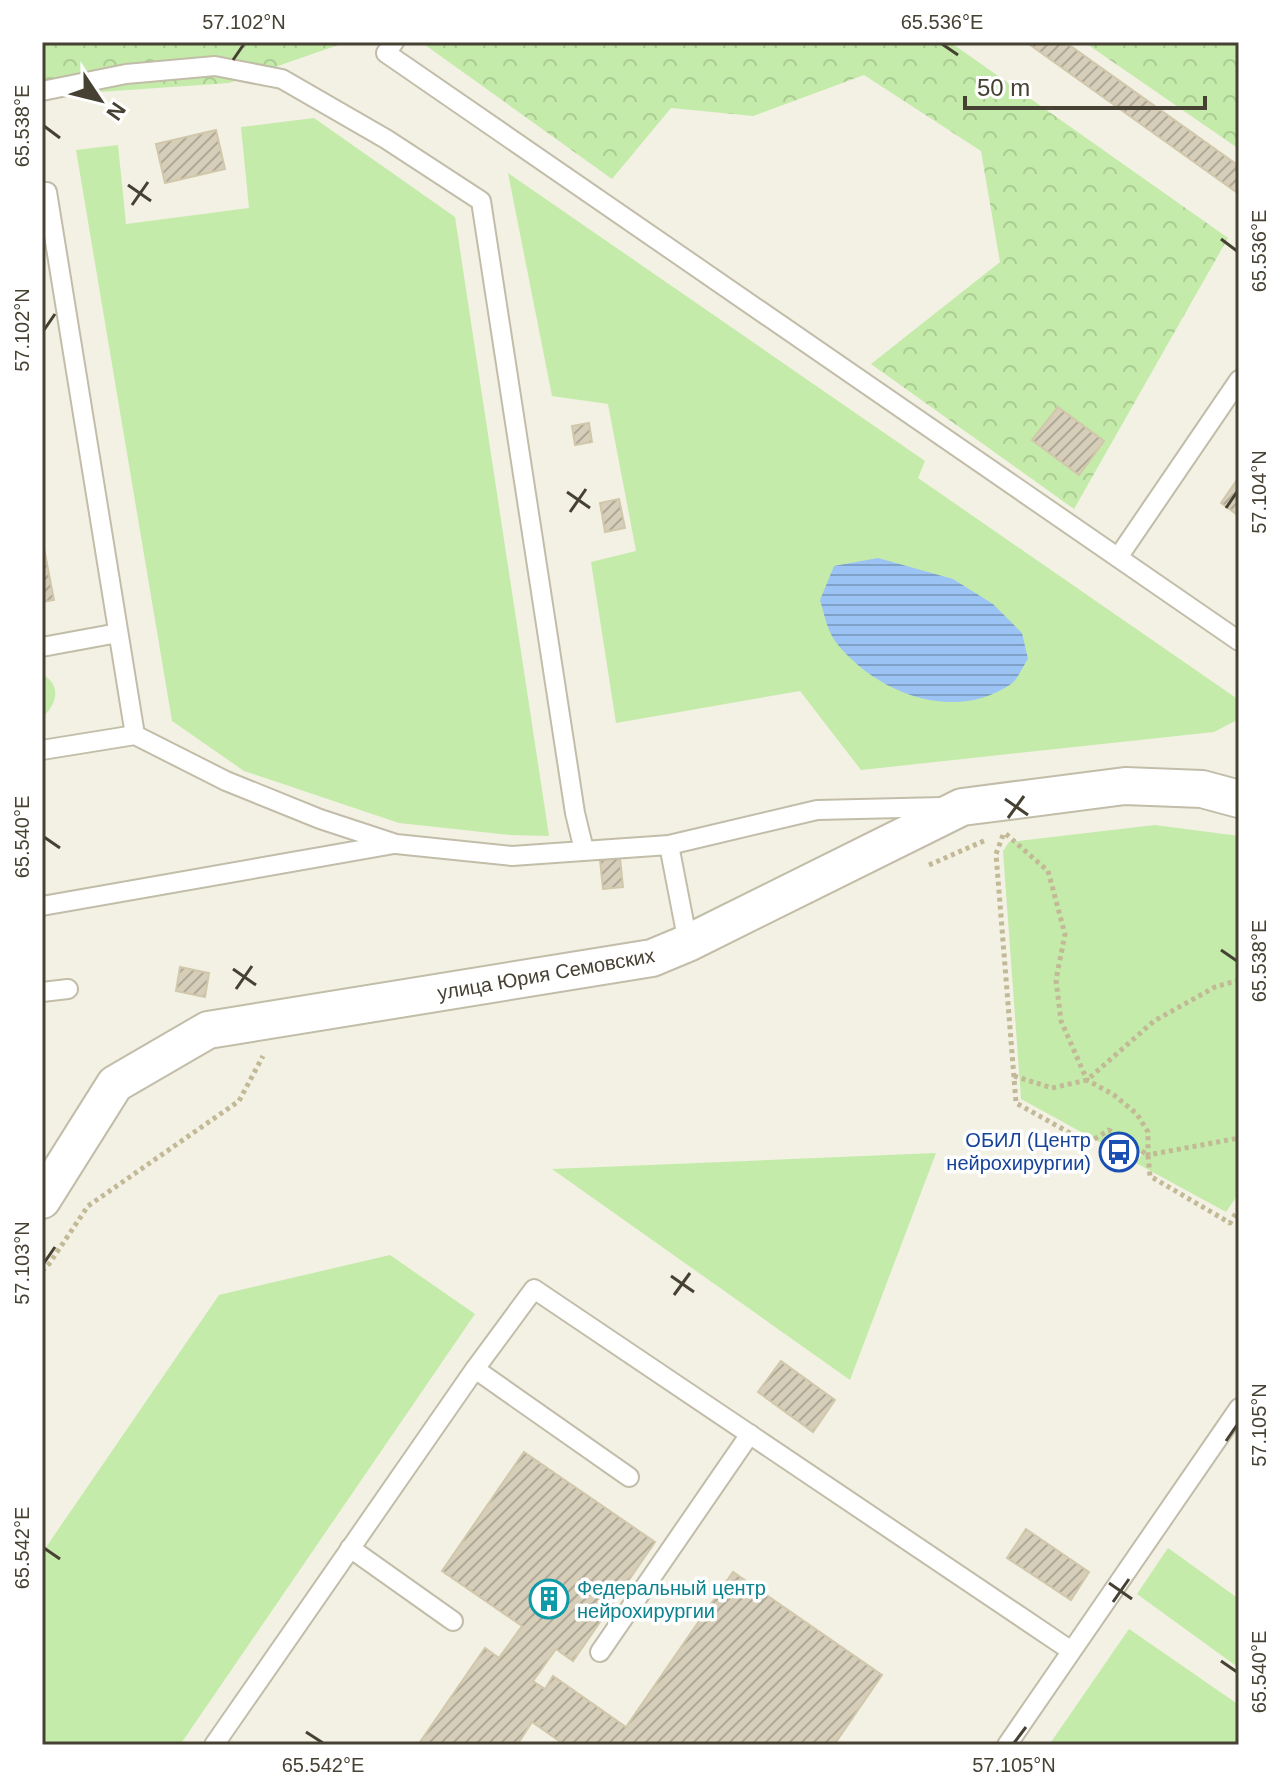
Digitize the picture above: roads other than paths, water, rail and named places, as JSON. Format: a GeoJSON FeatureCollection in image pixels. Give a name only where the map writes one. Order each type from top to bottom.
{"type":"FeatureCollection","features":[{"type":"Feature","properties":{"kind":"street","name":"улица Юрия Семовских"},"geometry":{"type":"LineString","coordinates":[[42,1200],[115,1084],[208,1030],[652,958],[962,807],[1125,786],[1202,789],[1239,799]]}},
{"type":"Feature","properties":{"kind":"lane"},"geometry":{"type":"LineString","coordinates":[[394,42],[386,53],[1239,641]]}},
{"type":"Feature","properties":{"kind":"lane"},"geometry":{"type":"LineString","coordinates":[[42,91],[126,74],[215,66],[282,79],[386,139],[481,201],[575,813],[584,850]]}},
{"type":"Feature","properties":{"kind":"lane"},"geometry":{"type":"LineString","coordinates":[[47,192],[135,735]]}},
{"type":"Feature","properties":{"kind":"lane"},"geometry":{"type":"LineString","coordinates":[[1119,556],[1239,380]]}},
{"type":"Feature","properties":{"kind":"lane"},"geometry":{"type":"LineString","coordinates":[[42,647],[118,633]]}},
{"type":"Feature","properties":{"kind":"lane"},"geometry":{"type":"LineString","coordinates":[[42,750],[135,735],[226,781],[320,819],[396,844],[512,856],[669,845],[817,810],[962,807]]}},
{"type":"Feature","properties":{"kind":"lane"},"geometry":{"type":"LineString","coordinates":[[42,906],[396,844]]}},
{"type":"Feature","properties":{"kind":"lane"},"geometry":{"type":"LineString","coordinates":[[669,845],[688,943]]}},
{"type":"Feature","properties":{"kind":"lane"},"geometry":{"type":"LineString","coordinates":[[42,992],[68,989]]}},
{"type":"Feature","properties":{"kind":"lane"},"geometry":{"type":"LineString","coordinates":[[214,1745],[534,1289],[1070,1650]]}},
{"type":"Feature","properties":{"kind":"lane"},"geometry":{"type":"LineString","coordinates":[[475,1369],[629,1477]]}},
{"type":"Feature","properties":{"kind":"lane"},"geometry":{"type":"LineString","coordinates":[[1007,1745],[1239,1408]]}},
{"type":"Feature","properties":{"kind":"lane"},"geometry":{"type":"LineString","coordinates":[[600,1652],[750,1434]]}},
{"type":"Feature","properties":{"kind":"lane"},"geometry":{"type":"LineString","coordinates":[[350,1548],[453,1621]]}},
{"type":"Feature","properties":{"kind":"water"},"geometry":{"type":"Polygon","coordinates":[[[878,558],[953,579],[993,604],[1022,633],[1028,659],[1014,682],[988,696],[965,701],[940,701],[916,697],[893,688],[851,659],[832,637],[820,600],[834,566],[878,558]]]}},
{"type":"Feature","properties":{"kind":"place","name":"ОБИЛ (Центр нейрохирургии)"},"geometry":{"type":"Point","coordinates":[1119,1152]}},
{"type":"Feature","properties":{"kind":"place","name":"Федеральный центр нейрохирургии"},"geometry":{"type":"Point","coordinates":[549,1599]}}]}
